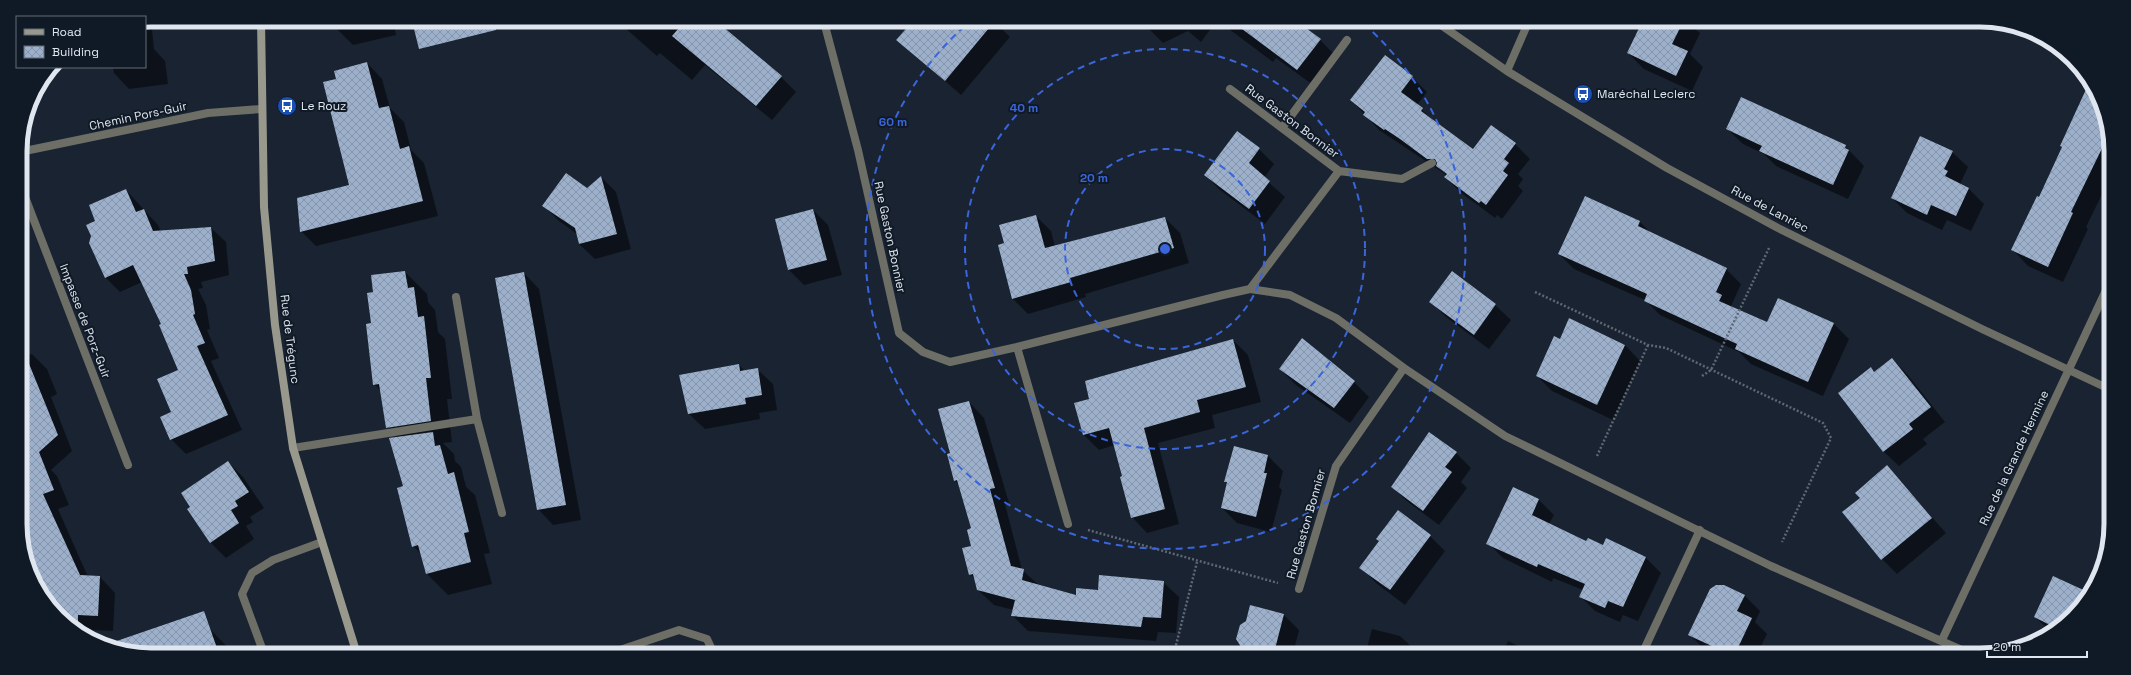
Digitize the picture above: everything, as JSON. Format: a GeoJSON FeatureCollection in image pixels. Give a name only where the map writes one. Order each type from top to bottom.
{"type":"FeatureCollection","features":[{"type":"Feature","properties":{"kind":"main road","name":"Rue de Trégunc"},"geometry":{"type":"LineString","coordinates":[[261,27],[261,109],[264,206],[274,325],[293,448],[355,648]]}},
{"type":"Feature","properties":{"kind":"street","name":"Rue Gaston Bonnier"},"geometry":{"type":"LineString","coordinates":[[825,27],[858,150],[899,333],[923,352],[950,362],[1017,347],[1250,289],[1290,295],[1336,318],[1404,368],[1505,436],[1771,566],[1959,648]]}},
{"type":"Feature","properties":{"kind":"street","name":"Rue de Lanriec"},"geometry":{"type":"LineString","coordinates":[[1444,27],[1507,71],[1667,168],[1778,228],[2104,387]]}},
{"type":"Feature","properties":{"kind":"street"},"geometry":{"type":"LineString","coordinates":[[1507,71],[1526,27]]}},
{"type":"Feature","properties":{"kind":"street"},"geometry":{"type":"LineString","coordinates":[[1282,128],[1347,40]]}},
{"type":"Feature","properties":{"kind":"street","name":"Rue Gaston Bonnier"},"geometry":{"type":"LineString","coordinates":[[1230,89],[1339,171],[1402,179],[1432,163]]}},
{"type":"Feature","properties":{"kind":"street","name":"Chemin Pors-Guir"},"geometry":{"type":"LineString","coordinates":[[27,151],[208,113],[261,109]]}},
{"type":"Feature","properties":{"kind":"street","name":"Rue Gaston Bonnier"},"geometry":{"type":"LineString","coordinates":[[1250,289],[1339,171]]}},
{"type":"Feature","properties":{"kind":"street","name":"Impasse de Porz-Guir"},"geometry":{"type":"LineString","coordinates":[[27,202],[128,465]]}},
{"type":"Feature","properties":{"kind":"street","name":"Rue de la Grande Hermine"},"geometry":{"type":"LineString","coordinates":[[1942,640],[2104,294]]}},
{"type":"Feature","properties":{"kind":"street"},"geometry":{"type":"LineString","coordinates":[[456,297],[477,419],[502,513]]}},
{"type":"Feature","properties":{"kind":"street"},"geometry":{"type":"LineString","coordinates":[[1017,347],[1068,524]]}},
{"type":"Feature","properties":{"kind":"street","name":"Rue Gaston Bonnier"},"geometry":{"type":"LineString","coordinates":[[1299,589],[1336,466],[1404,368]]}},
{"type":"Feature","properties":{"kind":"street"},"geometry":{"type":"LineString","coordinates":[[293,448],[477,419]]}},
{"type":"Feature","properties":{"kind":"street"},"geometry":{"type":"LineString","coordinates":[[1645,648],[1700,530]]}},
{"type":"Feature","properties":{"kind":"street"},"geometry":{"type":"LineString","coordinates":[[262,648],[242,594],[252,573],[273,560],[322,542]]}},
{"type":"Feature","properties":{"kind":"street"},"geometry":{"type":"LineString","coordinates":[[626,648],[679,630],[707,639],[711,648]]}},
{"type":"Feature","properties":{"kind":"path"},"geometry":{"type":"LineString","coordinates":[[1702,376],[1711,370],[1778,228]]}},
{"type":"Feature","properties":{"kind":"path"},"geometry":{"type":"LineString","coordinates":[[1535,292],[1648,345],[1666,348],[1823,423],[1831,438],[1782,542]]}},
{"type":"Feature","properties":{"kind":"path"},"geometry":{"type":"LineString","coordinates":[[1597,456],[1648,345]]}},
{"type":"Feature","properties":{"kind":"path"},"geometry":{"type":"LineString","coordinates":[[1068,524],[1198,562],[1299,589]]}},
{"type":"Feature","properties":{"kind":"path"},"geometry":{"type":"LineString","coordinates":[[1175,648],[1198,562]]}},
{"type":"Feature","properties":{"kind":"building"},"geometry":{"type":"Polygon","coordinates":[[[414,27],[495,27],[496,30],[419,49],[414,27]]]}},
{"type":"Feature","properties":{"kind":"building"},"geometry":{"type":"Polygon","coordinates":[[[680,27],[723,27],[782,76],[756,106],[672,36],[680,27]]]}},
{"type":"Feature","properties":{"kind":"building"},"geometry":{"type":"Polygon","coordinates":[[[908,27],[990,27],[945,81],[896,40],[908,27]]]}},
{"type":"Feature","properties":{"kind":"building"},"geometry":{"type":"Polygon","coordinates":[[[1239,27],[1304,27],[1321,39],[1297,70],[1239,27]]]}},
{"type":"Feature","properties":{"kind":"building"},"geometry":{"type":"Polygon","coordinates":[[[1640,27],[1680,27],[1672,44],[1688,51],[1676,76],[1627,53],[1640,27]]]}},
{"type":"Feature","properties":{"kind":"building"},"geometry":{"type":"Polygon","coordinates":[[[1385,55],[1413,76],[1401,92],[1423,108],[1421,111],[1473,149],[1491,125],[1516,143],[1504,159],[1509,163],[1503,171],[1508,175],[1486,205],[1481,201],[1479,203],[1444,177],[1447,174],[1436,166],[1437,163],[1435,159],[1427,159],[1400,139],[1385,129],[1384,130],[1363,115],[1365,112],[1350,100],[1385,55]]]}},
{"type":"Feature","properties":{"kind":"building"},"geometry":{"type":"Polygon","coordinates":[[[367,62],[379,108],[389,106],[400,149],[409,146],[423,201],[300,232],[297,198],[349,185],[323,82],[336,79],[334,71],[367,62]]]}},
{"type":"Feature","properties":{"kind":"building"},"geometry":{"type":"Polygon","coordinates":[[[2087,88],[2097,111],[2102,127],[2104,145],[2071,212],[2073,213],[2048,267],[2011,250],[2037,196],[2039,197],[2062,147],[2060,146],[2087,88]]]}},
{"type":"Feature","properties":{"kind":"building"},"geometry":{"type":"Polygon","coordinates":[[[1741,97],[1846,145],[1845,148],[1849,150],[1833,185],[1759,151],[1762,146],[1726,129],[1741,97]]]}},
{"type":"Feature","properties":{"kind":"building"},"geometry":{"type":"Polygon","coordinates":[[[1237,131],[1260,148],[1249,163],[1270,181],[1249,209],[1204,175],[1237,131]]]}},
{"type":"Feature","properties":{"kind":"building"},"geometry":{"type":"Polygon","coordinates":[[[1920,136],[1953,151],[1944,169],[1948,171],[1945,176],[1969,188],[1956,216],[1931,205],[1927,215],[1891,198],[1920,136]]]}},
{"type":"Feature","properties":{"kind":"building"},"geometry":{"type":"Polygon","coordinates":[[[566,173],[587,188],[601,176],[617,234],[579,244],[575,228],[542,206],[566,173]]]}},
{"type":"Feature","properties":{"kind":"building"},"geometry":{"type":"Polygon","coordinates":[[[126,189],[136,212],[144,209],[153,231],[211,227],[215,261],[187,267],[188,274],[184,274],[191,290],[195,314],[193,315],[205,343],[197,346],[228,415],[170,440],[160,417],[171,412],[157,379],[178,370],[159,325],[161,324],[133,265],[105,278],[89,243],[91,236],[86,225],[95,221],[89,205],[126,189]]]}},
{"type":"Feature","properties":{"kind":"building"},"geometry":{"type":"Polygon","coordinates":[[[1585,196],[1640,221],[1638,226],[1727,268],[1716,292],[1722,295],[1719,301],[1767,322],[1778,298],[1834,323],[1808,382],[1735,349],[1737,344],[1644,301],[1647,294],[1558,254],[1585,196]]]}},
{"type":"Feature","properties":{"kind":"building"},"geometry":{"type":"Polygon","coordinates":[[[813,209],[827,260],[788,270],[775,219],[813,209]]]}},
{"type":"Feature","properties":{"kind":"building"},"geometry":{"type":"Polygon","coordinates":[[[1036,215],[1045,248],[1165,217],[1174,248],[1070,278],[1071,282],[1012,299],[998,245],[1004,243],[999,225],[1036,215]]]}},
{"type":"Feature","properties":{"kind":"building"},"geometry":{"type":"Polygon","coordinates":[[[405,271],[408,288],[414,287],[418,317],[424,316],[431,378],[426,378],[431,421],[386,428],[379,384],[373,385],[366,324],[371,323],[367,293],[373,292],[371,275],[405,271]]]}},
{"type":"Feature","properties":{"kind":"building"},"geometry":{"type":"Polygon","coordinates":[[[1452,271],[1496,304],[1474,335],[1429,302],[1452,271]]]}},
{"type":"Feature","properties":{"kind":"building"},"geometry":{"type":"Polygon","coordinates":[[[524,272],[566,505],[537,510],[495,278],[524,272]]]}},
{"type":"Feature","properties":{"kind":"building"},"geometry":{"type":"Polygon","coordinates":[[[1569,318],[1625,345],[1597,405],[1536,376],[1554,336],[1560,339],[1569,318]]]}},
{"type":"Feature","properties":{"kind":"building"},"geometry":{"type":"Polygon","coordinates":[[[1302,338],[1355,381],[1334,408],[1279,369],[1302,338]]]}},
{"type":"Feature","properties":{"kind":"building"},"geometry":{"type":"Polygon","coordinates":[[[1233,339],[1246,387],[1197,400],[1200,412],[1144,428],[1165,509],[1131,518],[1120,477],[1122,476],[1109,428],[1083,435],[1074,403],[1089,399],[1085,381],[1233,339]]]}},
{"type":"Feature","properties":{"kind":"building"},"geometry":{"type":"Polygon","coordinates":[[[1892,358],[1931,407],[1909,424],[1913,429],[1883,452],[1838,393],[1871,367],[1874,372],[1892,358]]]}},
{"type":"Feature","properties":{"kind":"building"},"geometry":{"type":"Polygon","coordinates":[[[27,359],[58,435],[39,452],[54,490],[43,494],[80,575],[100,576],[98,616],[78,615],[78,623],[63,612],[53,599],[36,571],[29,548],[27,524],[27,359]]]}},
{"type":"Feature","properties":{"kind":"building"},"geometry":{"type":"Polygon","coordinates":[[[739,364],[740,371],[758,368],[762,395],[745,398],[746,404],[688,414],[679,375],[739,364]]]}},
{"type":"Feature","properties":{"kind":"building"},"geometry":{"type":"Polygon","coordinates":[[[969,401],[995,488],[990,489],[1011,566],[1024,569],[1022,580],[1076,595],[1076,588],[1098,590],[1099,575],[1164,581],[1161,618],[1143,617],[1141,627],[1011,616],[1015,600],[977,590],[973,574],[969,575],[962,548],[971,546],[967,530],[971,528],[957,480],[954,481],[947,454],[950,453],[938,409],[969,401]]]}},
{"type":"Feature","properties":{"kind":"building"},"geometry":{"type":"Polygon","coordinates":[[[433,432],[435,446],[440,445],[448,474],[454,472],[469,532],[464,533],[471,562],[426,574],[418,545],[412,547],[397,488],[403,486],[389,438],[433,432]]]}},
{"type":"Feature","properties":{"kind":"building"},"geometry":{"type":"Polygon","coordinates":[[[1429,432],[1457,452],[1445,467],[1452,472],[1423,511],[1391,487],[1429,432]]]}},
{"type":"Feature","properties":{"kind":"building"},"geometry":{"type":"Polygon","coordinates":[[[1234,446],[1268,455],[1264,473],[1267,473],[1256,517],[1221,508],[1227,482],[1224,482],[1234,446]]]}},
{"type":"Feature","properties":{"kind":"building"},"geometry":{"type":"Polygon","coordinates":[[[228,461],[249,492],[235,501],[238,506],[231,510],[239,523],[210,543],[187,509],[190,507],[181,493],[228,461]]]}},
{"type":"Feature","properties":{"kind":"building"},"geometry":{"type":"Polygon","coordinates":[[[1887,465],[1932,518],[1881,560],[1842,512],[1860,498],[1855,493],[1887,465]]]}},
{"type":"Feature","properties":{"kind":"building"},"geometry":{"type":"Polygon","coordinates":[[[1513,487],[1539,499],[1532,515],[1586,541],[1588,538],[1603,545],[1606,538],[1646,557],[1623,607],[1608,601],[1605,608],[1579,597],[1585,584],[1538,564],[1537,567],[1486,544],[1513,487]]]}},
{"type":"Feature","properties":{"kind":"building"},"geometry":{"type":"Polygon","coordinates":[[[1398,510],[1431,535],[1390,590],[1359,568],[1379,541],[1376,539],[1398,510]]]}},
{"type":"Feature","properties":{"kind":"building"},"geometry":{"type":"Polygon","coordinates":[[[2053,576],[2084,590],[2073,606],[2051,625],[2034,617],[2053,576]]]}},
{"type":"Feature","properties":{"kind":"building"},"geometry":{"type":"Polygon","coordinates":[[[1716,585],[1724,585],[1745,595],[1737,611],[1752,618],[1738,648],[1716,648],[1688,635],[1710,589],[1716,585]]]}},
{"type":"Feature","properties":{"kind":"building"},"geometry":{"type":"Polygon","coordinates":[[[1250,605],[1284,614],[1275,648],[1242,648],[1236,639],[1240,625],[1246,621],[1250,605]]]}},
{"type":"Feature","properties":{"kind":"building"},"geometry":{"type":"Polygon","coordinates":[[[204,611],[217,648],[151,648],[135,647],[113,642],[204,611]]]}},
{"type":"Feature","properties":{"kind":"place","name":"Maréchal Leclerc"},"geometry":{"type":"Point","coordinates":[1583,94]}},
{"type":"Feature","properties":{"kind":"place","name":"Le Rouz"},"geometry":{"type":"Point","coordinates":[287,106]}}]}
